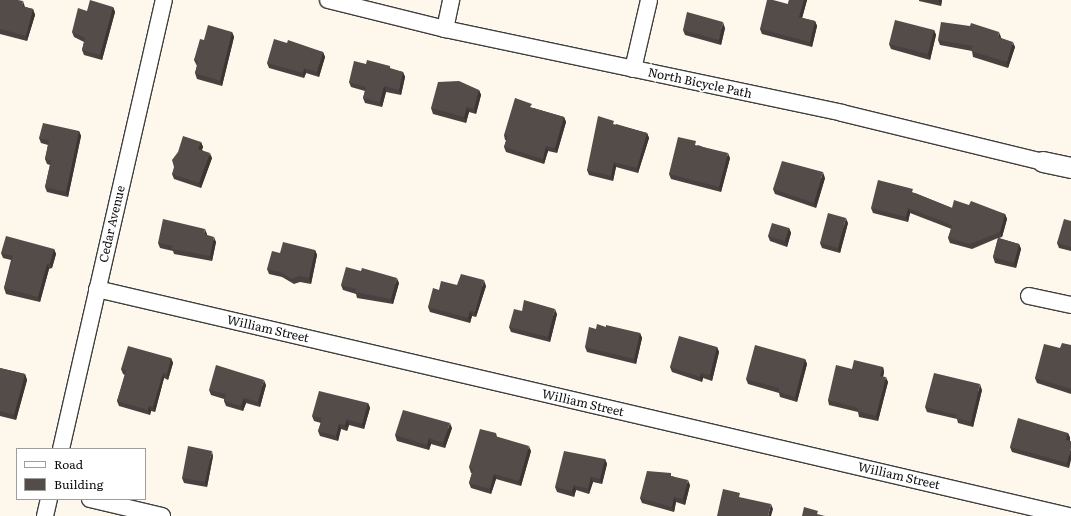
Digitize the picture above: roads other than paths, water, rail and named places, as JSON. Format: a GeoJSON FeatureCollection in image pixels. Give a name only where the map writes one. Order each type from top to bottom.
{"type":"FeatureCollection","features":[{"type":"Feature","properties":{"kind":"street","name":"Cedar Avenue"},"geometry":{"type":"LineString","coordinates":[[61,448],[164,0]]}},
{"type":"Feature","properties":{"kind":"street","name":"North Bicycle Path"},"geometry":{"type":"LineString","coordinates":[[328,0],[445,29],[842,113],[1071,168]]}},
{"type":"Feature","properties":{"kind":"street"},"geometry":{"type":"LineString","coordinates":[[445,29],[451,0]]}},
{"type":"Feature","properties":{"kind":"street"},"geometry":{"type":"LineString","coordinates":[[633,69],[649,0]]}},
{"type":"Feature","properties":{"kind":"street","name":"William Street"},"geometry":{"type":"LineString","coordinates":[[97,289],[1069,516]]}},
{"type":"Feature","properties":{"kind":"street"},"geometry":{"type":"LineString","coordinates":[[1029,296],[1071,305]]}},
{"type":"Feature","properties":{"kind":"street"},"geometry":{"type":"LineString","coordinates":[[45,516],[49,500]]}},
{"type":"Feature","properties":{"kind":"street"},"geometry":{"type":"LineString","coordinates":[[94,500],[162,516]]}}]}
